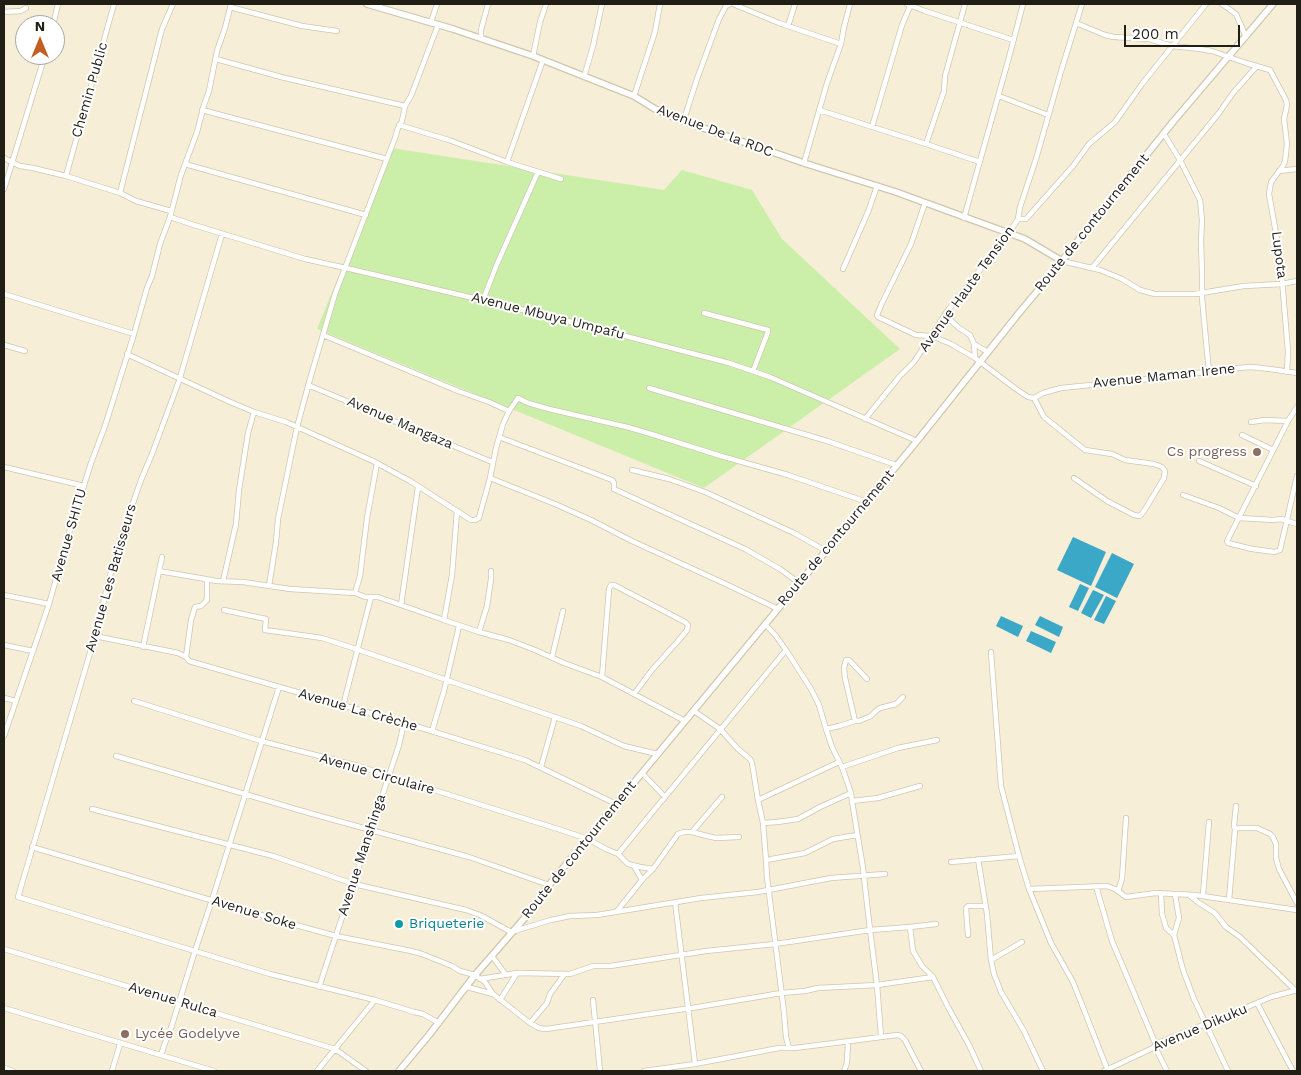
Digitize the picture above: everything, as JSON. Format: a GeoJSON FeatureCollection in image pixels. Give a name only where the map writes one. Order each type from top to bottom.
{"type":"FeatureCollection","features":[{"type":"Feature","properties":{"kind":"street","name":"Chemin Public"},"geometry":{"type":"LineString","coordinates":[[66,176],[114,4]]}},
{"type":"Feature","properties":{"kind":"street"},"geometry":{"type":"LineString","coordinates":[[120,193],[162,29],[172,4]]}},
{"type":"Feature","properties":{"kind":"street","name":"Avenue De la RDC"},"geometry":{"type":"LineString","coordinates":[[367,4],[384,6],[543,60],[634,96],[655,109],[682,121],[877,186],[1025,239],[1062,261]]}},
{"type":"Feature","properties":{"kind":"street"},"geometry":{"type":"LineString","coordinates":[[431,22],[437,4]]}},
{"type":"Feature","properties":{"kind":"street"},"geometry":{"type":"LineString","coordinates":[[481,38],[481,30],[488,4]]}},
{"type":"Feature","properties":{"kind":"street"},"geometry":{"type":"LineString","coordinates":[[532,56],[546,4]]}},
{"type":"Feature","properties":{"kind":"street"},"geometry":{"type":"LineString","coordinates":[[584,77],[602,4]]}},
{"type":"Feature","properties":{"kind":"street"},"geometry":{"type":"LineString","coordinates":[[634,96],[655,32],[660,4]]}},
{"type":"Feature","properties":{"kind":"street"},"geometry":{"type":"LineString","coordinates":[[682,121],[686,116],[719,19],[726,6],[732,4],[841,44]]}},
{"type":"Feature","properties":{"kind":"street"},"geometry":{"type":"LineString","coordinates":[[788,26],[795,4]]}},
{"type":"Feature","properties":{"kind":"street"},"geometry":{"type":"LineString","coordinates":[[804,163],[841,44],[850,4]]}},
{"type":"Feature","properties":{"kind":"street"},"geometry":{"type":"LineString","coordinates":[[872,127],[909,4],[1013,40]]}},
{"type":"Feature","properties":{"kind":"street"},"geometry":{"type":"LineString","coordinates":[[926,144],[944,91],[945,76],[964,4]]}},
{"type":"Feature","properties":{"kind":"street"},"geometry":{"type":"LineString","coordinates":[[964,218],[1023,4]]}},
{"type":"Feature","properties":{"kind":"street"},"geometry":{"type":"LineString","coordinates":[[1018,219],[1020,207],[1082,4]]}},
{"type":"Feature","properties":{"kind":"street","name":"Avenue Haute Tension"},"geometry":{"type":"LineString","coordinates":[[865,419],[914,362],[944,315],[1018,219],[1026,219],[1090,144],[1115,122],[1206,4]]}},
{"type":"Feature","properties":{"kind":"street"},"geometry":{"type":"LineString","coordinates":[[1222,4],[1236,14],[1246,37]]}},
{"type":"Feature","properties":{"kind":"street","name":"Route de contournement"},"geometry":{"type":"LineString","coordinates":[[399,1071],[467,987],[478,977],[511,932],[529,913],[616,804],[917,441],[978,359],[988,352],[1164,134],[1273,4]]}},
{"type":"Feature","properties":{"kind":"street"},"geometry":{"type":"LineString","coordinates":[[231,5],[302,26],[337,31]]}},
{"type":"Feature","properties":{"kind":"street","name":"Avenue SHITU"},"geometry":{"type":"LineString","coordinates":[[4,736],[49,604],[91,463],[134,334],[146,288],[152,276],[178,184],[197,132],[231,5]]}},
{"type":"Feature","properties":{"kind":"street"},"geometry":{"type":"LineString","coordinates":[[4,12],[20,11],[26,8]]}},
{"type":"Feature","properties":{"kind":"street"},"geometry":{"type":"LineString","coordinates":[[1076,23],[1105,35],[1200,49],[1229,56],[1246,64],[1257,66],[1092,268]]}},
{"type":"Feature","properties":{"kind":"street"},"geometry":{"type":"LineString","coordinates":[[269,586],[281,500],[297,427],[335,294],[438,25]]}},
{"type":"Feature","properties":{"kind":"street"},"geometry":{"type":"LineString","coordinates":[[216,59],[281,77],[406,106]]}},
{"type":"Feature","properties":{"kind":"street"},"geometry":{"type":"LineString","coordinates":[[507,162],[543,60]]}},
{"type":"Feature","properties":{"kind":"street"},"geometry":{"type":"LineString","coordinates":[[4,189],[42,65]]}},
{"type":"Feature","properties":{"kind":"street","name":"Lupota"},"geometry":{"type":"LineString","coordinates":[[1257,66],[1270,70],[1287,105],[1284,122],[1287,144],[1284,163],[1271,182],[1270,194],[1280,256],[1288,351],[1287,372]]}},
{"type":"Feature","properties":{"kind":"street"},"geometry":{"type":"LineString","coordinates":[[999,96],[1048,115]]}},
{"type":"Feature","properties":{"kind":"street"},"geometry":{"type":"LineString","coordinates":[[202,110],[387,159]]}},
{"type":"Feature","properties":{"kind":"street"},"geometry":{"type":"LineString","coordinates":[[820,110],[980,162]]}},
{"type":"Feature","properties":{"kind":"street"},"geometry":{"type":"LineString","coordinates":[[399,126],[448,140],[507,162],[561,179]]}},
{"type":"Feature","properties":{"kind":"street"},"geometry":{"type":"LineString","coordinates":[[1164,134],[1180,160],[1200,200],[1202,220],[1202,293],[1209,372]]}},
{"type":"Feature","properties":{"kind":"street"},"geometry":{"type":"LineString","coordinates":[[4,158],[20,166],[66,176],[120,193],[136,201],[171,211]]}},
{"type":"Feature","properties":{"kind":"street"},"geometry":{"type":"LineString","coordinates":[[185,164],[366,214]]}},
{"type":"Feature","properties":{"kind":"street"},"geometry":{"type":"LineString","coordinates":[[1278,171],[1297,169]]}},
{"type":"Feature","properties":{"kind":"street"},"geometry":{"type":"LineString","coordinates":[[483,300],[538,172]]}},
{"type":"Feature","properties":{"kind":"street"},"geometry":{"type":"LineString","coordinates":[[843,269],[868,212],[877,186]]}},
{"type":"Feature","properties":{"kind":"street"},"geometry":{"type":"LineString","coordinates":[[925,203],[908,251],[877,315],[885,321],[916,335],[932,336],[951,344],[978,359],[1016,389],[1028,397],[1034,398],[1044,417],[1085,450],[1105,452],[1125,460],[1154,464],[1162,467],[1165,471],[1164,478],[1140,516],[1107,501],[1074,478]]}},
{"type":"Feature","properties":{"kind":"street","name":"Avenue Mbuya Umpafu"},"geometry":{"type":"LineString","coordinates":[[170,217],[305,259],[483,300],[753,371],[917,441]]}},
{"type":"Feature","properties":{"kind":"street","name":"Avenue Les Batisseurs"},"geometry":{"type":"LineString","coordinates":[[194,951],[18,897],[95,636],[116,552],[180,378],[222,234]]}},
{"type":"Feature","properties":{"kind":"street"},"geometry":{"type":"LineString","coordinates":[[1062,261],[1110,273],[1135,288],[1150,293],[1202,293],[1244,286],[1282,284],[1297,281]]}},
{"type":"Feature","properties":{"kind":"street"},"geometry":{"type":"LineString","coordinates":[[4,294],[134,334]]}},
{"type":"Feature","properties":{"kind":"street"},"geometry":{"type":"LineString","coordinates":[[704,313],[768,330],[753,371]]}},
{"type":"Feature","properties":{"kind":"street"},"geometry":{"type":"LineString","coordinates":[[944,315],[970,335],[978,359]]}},
{"type":"Feature","properties":{"kind":"street"},"geometry":{"type":"LineString","coordinates":[[323,335],[509,411]]}},
{"type":"Feature","properties":{"kind":"street"},"geometry":{"type":"LineString","coordinates":[[974,344],[988,352]]}},
{"type":"Feature","properties":{"kind":"street"},"geometry":{"type":"LineString","coordinates":[[4,345],[25,351]]}},
{"type":"Feature","properties":{"kind":"street"},"geometry":{"type":"LineString","coordinates":[[127,354],[254,412],[286,422],[377,463],[471,520],[479,518],[499,437],[509,411],[518,398],[549,409],[628,427],[788,475],[867,502]]}},
{"type":"Feature","properties":{"kind":"street","name":"Avenue Maman Irene"},"geometry":{"type":"LineString","coordinates":[[1034,398],[1043,393],[1061,388],[1251,367],[1297,373]]}},
{"type":"Feature","properties":{"kind":"street","name":"Avenue Mangaza"},"geometry":{"type":"LineString","coordinates":[[308,385],[492,462]]}},
{"type":"Feature","properties":{"kind":"street"},"geometry":{"type":"LineString","coordinates":[[649,388],[827,441],[896,466]]}},
{"type":"Feature","properties":{"kind":"street"},"geometry":{"type":"LineString","coordinates":[[1297,407],[1273,450],[1228,543],[1252,549],[1275,552],[1280,550],[1297,476]]}},
{"type":"Feature","properties":{"kind":"street"},"geometry":{"type":"LineString","coordinates":[[223,582],[236,524],[248,433],[254,412]]}},
{"type":"Feature","properties":{"kind":"street"},"geometry":{"type":"LineString","coordinates":[[1251,422],[1265,420],[1288,421]]}},
{"type":"Feature","properties":{"kind":"street"},"geometry":{"type":"LineString","coordinates":[[1242,435],[1273,450]]}},
{"type":"Feature","properties":{"kind":"street"},"geometry":{"type":"LineString","coordinates":[[499,437],[612,480],[614,489],[745,549],[780,569],[799,583]]}},
{"type":"Feature","properties":{"kind":"street"},"geometry":{"type":"LineString","coordinates":[[1199,461],[1256,486]]}},
{"type":"Feature","properties":{"kind":"street"},"geometry":{"type":"LineString","coordinates":[[355,593],[360,576],[367,518],[377,463]]}},
{"type":"Feature","properties":{"kind":"street"},"geometry":{"type":"LineString","coordinates":[[4,467],[84,486]]}},
{"type":"Feature","properties":{"kind":"street"},"geometry":{"type":"LineString","coordinates":[[632,470],[669,479],[705,492],[794,533],[826,551]]}},
{"type":"Feature","properties":{"kind":"street"},"geometry":{"type":"LineString","coordinates":[[490,478],[591,520],[778,609]]}},
{"type":"Feature","properties":{"kind":"street"},"geometry":{"type":"LineString","coordinates":[[401,605],[418,487]]}},
{"type":"Feature","properties":{"kind":"street"},"geometry":{"type":"LineString","coordinates":[[1183,494],[1239,518],[1281,519],[1297,524]]}},
{"type":"Feature","properties":{"kind":"street"},"geometry":{"type":"LineString","coordinates":[[444,620],[452,575],[457,511]]}},
{"type":"Feature","properties":{"kind":"street"},"geometry":{"type":"LineString","coordinates":[[143,647],[162,557]]}},
{"type":"Feature","properties":{"kind":"street"},"geometry":{"type":"LineString","coordinates":[[159,571],[223,582],[243,582],[290,589],[355,593],[378,597],[460,626],[509,640],[602,677],[685,721]]}},
{"type":"Feature","properties":{"kind":"street"},"geometry":{"type":"LineString","coordinates":[[479,632],[487,606],[491,571]]}},
{"type":"Feature","properties":{"kind":"street"},"geometry":{"type":"LineString","coordinates":[[186,656],[190,620],[195,607],[201,606],[207,600],[207,580]]}},
{"type":"Feature","properties":{"kind":"street"},"geometry":{"type":"LineString","coordinates":[[602,677],[609,589],[611,585],[614,585],[688,625],[678,641],[634,694]]}},
{"type":"Feature","properties":{"kind":"street"},"geometry":{"type":"LineString","coordinates":[[4,595],[49,604]]}},
{"type":"Feature","properties":{"kind":"street"},"geometry":{"type":"LineString","coordinates":[[343,706],[371,597]]}},
{"type":"Feature","properties":{"kind":"street"},"geometry":{"type":"LineString","coordinates":[[224,610],[266,619],[265,630],[322,638],[357,649],[581,726],[624,746],[658,754]]}},
{"type":"Feature","properties":{"kind":"street"},"geometry":{"type":"LineString","coordinates":[[552,657],[563,611]]}},
{"type":"Feature","properties":{"kind":"street"},"geometry":{"type":"LineString","coordinates":[[765,624],[786,650],[811,689],[819,705],[832,747],[842,767],[851,793],[864,876],[882,1036]]}},
{"type":"Feature","properties":{"kind":"street"},"geometry":{"type":"LineString","coordinates":[[432,731],[460,626]]}},
{"type":"Feature","properties":{"kind":"street","name":"Avenue La Crèche"},"geometry":{"type":"LineString","coordinates":[[95,636],[178,653],[186,656],[189,662],[432,731],[525,760],[616,804]]}},
{"type":"Feature","properties":{"kind":"street"},"geometry":{"type":"LineString","coordinates":[[4,645],[33,651]]}},
{"type":"Feature","properties":{"kind":"street"},"geometry":{"type":"LineString","coordinates":[[618,854],[786,650]]}},
{"type":"Feature","properties":{"kind":"street"},"geometry":{"type":"LineString","coordinates":[[991,652],[1001,786],[1019,856],[1029,889],[1051,943],[1073,982],[1098,1042],[1107,1071]]}},
{"type":"Feature","properties":{"kind":"street"},"geometry":{"type":"LineString","coordinates":[[855,721],[845,678],[844,668],[846,660],[849,660],[867,679]]}},
{"type":"Feature","properties":{"kind":"street"},"geometry":{"type":"LineString","coordinates":[[161,1055],[279,687]]}},
{"type":"Feature","properties":{"kind":"street"},"geometry":{"type":"LineString","coordinates":[[826,729],[859,721],[871,716],[877,710],[896,704],[903,697]]}},
{"type":"Feature","properties":{"kind":"street"},"geometry":{"type":"LineString","coordinates":[[4,698],[16,701]]}},
{"type":"Feature","properties":{"kind":"street","name":"Avenue Circulaire"},"geometry":{"type":"LineString","coordinates":[[134,700],[261,741],[404,780],[588,839],[618,854],[628,864],[634,866]]}},
{"type":"Feature","properties":{"kind":"street"},"geometry":{"type":"LineString","coordinates":[[694,710],[720,729],[751,760],[763,823],[767,877],[786,1037],[789,1048]]}},
{"type":"Feature","properties":{"kind":"street"},"geometry":{"type":"LineString","coordinates":[[541,767],[555,717]]}},
{"type":"Feature","properties":{"kind":"street","name":"Avenue Manshinga"},"geometry":{"type":"LineString","coordinates":[[319,987],[399,745],[404,723]]}},
{"type":"Feature","properties":{"kind":"street"},"geometry":{"type":"LineString","coordinates":[[842,767],[898,748],[937,740]]}},
{"type":"Feature","properties":{"kind":"street"},"geometry":{"type":"LineString","coordinates":[[116,756],[309,813],[462,855],[550,885]]}},
{"type":"Feature","properties":{"kind":"street"},"geometry":{"type":"LineString","coordinates":[[758,800],[839,762]]}},
{"type":"Feature","properties":{"kind":"street"},"geometry":{"type":"LineString","coordinates":[[642,773],[664,797]]}},
{"type":"Feature","properties":{"kind":"street"},"geometry":{"type":"LineString","coordinates":[[852,801],[878,798],[920,786]]}},
{"type":"Feature","properties":{"kind":"street"},"geometry":{"type":"LineString","coordinates":[[763,823],[798,819],[851,793]]}},
{"type":"Feature","properties":{"kind":"street"},"geometry":{"type":"LineString","coordinates":[[692,832],[722,797]]}},
{"type":"Feature","properties":{"kind":"street"},"geometry":{"type":"LineString","coordinates":[[1229,900],[1236,806]]}},
{"type":"Feature","properties":{"kind":"street"},"geometry":{"type":"LineString","coordinates":[[92,809],[273,856],[354,884],[466,910],[480,915],[511,932],[570,916],[597,915],[831,878],[885,874]]}},
{"type":"Feature","properties":{"kind":"street"},"geometry":{"type":"LineString","coordinates":[[1118,891],[1122,880],[1126,818]]}},
{"type":"Feature","properties":{"kind":"street"},"geometry":{"type":"LineString","coordinates":[[1203,896],[1209,822]]}},
{"type":"Feature","properties":{"kind":"street"},"geometry":{"type":"LineString","coordinates":[[1235,830],[1238,828],[1256,828],[1272,835],[1275,840],[1279,869],[1297,903]]}},
{"type":"Feature","properties":{"kind":"street"},"geometry":{"type":"LineString","coordinates":[[617,911],[653,869],[678,834],[692,832],[716,838],[739,837]]}},
{"type":"Feature","properties":{"kind":"street"},"geometry":{"type":"LineString","coordinates":[[766,860],[805,853],[833,839],[857,835]]}},
{"type":"Feature","properties":{"kind":"street","name":"Avenue Soke"},"geometry":{"type":"LineString","coordinates":[[32,847],[281,921],[336,936],[412,951],[478,977]]}},
{"type":"Feature","properties":{"kind":"street"},"geometry":{"type":"LineString","coordinates":[[951,862],[1019,856]]}},
{"type":"Feature","properties":{"kind":"street"},"geometry":{"type":"LineString","coordinates":[[978,859],[994,974],[1001,992],[1024,1031],[1043,1071]]}},
{"type":"Feature","properties":{"kind":"street"},"geometry":{"type":"LineString","coordinates":[[634,866],[653,869]]}},
{"type":"Feature","properties":{"kind":"street"},"geometry":{"type":"LineString","coordinates":[[634,866],[642,880]]}},
{"type":"Feature","properties":{"kind":"street"},"geometry":{"type":"LineString","coordinates":[[1096,886],[1112,941],[1167,1071]]}},
{"type":"Feature","properties":{"kind":"street"},"geometry":{"type":"LineString","coordinates":[[1029,889],[1110,887],[1126,897],[1160,893],[1203,896],[1297,910]]}},
{"type":"Feature","properties":{"kind":"street"},"geometry":{"type":"LineString","coordinates":[[1160,893],[1162,914],[1166,928],[1174,936],[1194,999],[1228,1071]]}},
{"type":"Feature","properties":{"kind":"street"},"geometry":{"type":"LineString","coordinates":[[1174,936],[1179,918],[1175,894]]}},
{"type":"Feature","properties":{"kind":"street"},"geometry":{"type":"LineString","coordinates":[[1189,895],[1215,913],[1226,927],[1240,937],[1296,991]]}},
{"type":"Feature","properties":{"kind":"street"},"geometry":{"type":"LineString","coordinates":[[675,902],[695,1064]]}},
{"type":"Feature","properties":{"kind":"street"},"geometry":{"type":"LineString","coordinates":[[968,935],[967,907],[986,906]]}},
{"type":"Feature","properties":{"kind":"street"},"geometry":{"type":"LineString","coordinates":[[478,977],[550,973],[564,975],[593,966],[610,966],[706,951],[775,944],[870,930],[936,924]]}},
{"type":"Feature","properties":{"kind":"street"},"geometry":{"type":"LineString","coordinates":[[910,927],[913,951],[922,966],[934,977],[982,1071]]}},
{"type":"Feature","properties":{"kind":"street"},"geometry":{"type":"LineString","coordinates":[[991,960],[1022,942]]}},
{"type":"Feature","properties":{"kind":"street","name":"Avenue Rulca"},"geometry":{"type":"LineString","coordinates":[[4,948],[335,1048],[366,1071]]}},
{"type":"Feature","properties":{"kind":"street"},"geometry":{"type":"LineString","coordinates":[[194,951],[270,974],[375,1000],[422,1014],[439,1023]]}},
{"type":"Feature","properties":{"kind":"street"},"geometry":{"type":"LineString","coordinates":[[492,956],[506,975]]}},
{"type":"Feature","properties":{"kind":"street"},"geometry":{"type":"LineString","coordinates":[[500,1000],[517,974]]}},
{"type":"Feature","properties":{"kind":"street"},"geometry":{"type":"LineString","coordinates":[[530,1023],[547,1003],[550,994],[564,975]]}},
{"type":"Feature","properties":{"kind":"street"},"geometry":{"type":"LineString","coordinates":[[478,977],[493,994],[530,1023],[539,1028],[546,1029],[781,993],[877,985],[934,977]]}},
{"type":"Feature","properties":{"kind":"street"},"geometry":{"type":"LineString","coordinates":[[467,987],[493,994]]}},
{"type":"Feature","properties":{"kind":"street","name":"Avenue Dikuku"},"geometry":{"type":"LineString","coordinates":[[1107,1071],[1158,1043],[1271,997],[1296,991]]}},
{"type":"Feature","properties":{"kind":"street"},"geometry":{"type":"LineString","coordinates":[[317,1071],[375,1000]]}},
{"type":"Feature","properties":{"kind":"street"},"geometry":{"type":"LineString","coordinates":[[593,1000],[600,1071]]}},
{"type":"Feature","properties":{"kind":"street"},"geometry":{"type":"LineString","coordinates":[[1257,1004],[1293,1071]]}},
{"type":"Feature","properties":{"kind":"street"},"geometry":{"type":"LineString","coordinates":[[4,1008],[214,1071]]}},
{"type":"Feature","properties":{"kind":"street"},"geometry":{"type":"LineString","coordinates":[[644,1071],[695,1064],[779,1048],[897,1035],[905,1040],[921,1071]]}},
{"type":"Feature","properties":{"kind":"street"},"geometry":{"type":"LineString","coordinates":[[844,1071],[847,1063],[848,1040]]}},
{"type":"Feature","properties":{"kind":"street"},"geometry":{"type":"LineString","coordinates":[[112,1071],[120,1044]]}},
{"type":"Feature","properties":{"kind":"street"},"geometry":{"type":"LineString","coordinates":[[4,1068],[13,1071]]}},
{"type":"Feature","properties":{"kind":"green space"},"geometry":{"type":"Polygon","coordinates":[[[391,148],[664,190],[682,170],[752,190],[782,239],[900,349],[704,488],[317,329],[391,148]]]}},
{"type":"Feature","properties":{"kind":"water"},"geometry":{"type":"Polygon","coordinates":[[[1073,537],[1106,552],[1091,586],[1057,570],[1073,537]]]}},
{"type":"Feature","properties":{"kind":"water"},"geometry":{"type":"Polygon","coordinates":[[[1112,553],[1134,564],[1117,598],[1095,587],[1112,553]]]}},
{"type":"Feature","properties":{"kind":"water"},"geometry":{"type":"Polygon","coordinates":[[[1080,584],[1089,588],[1078,611],[1069,607],[1080,584]]]}},
{"type":"Feature","properties":{"kind":"water"},"geometry":{"type":"Polygon","coordinates":[[[1093,590],[1104,595],[1091,618],[1081,613],[1093,590]]]}},
{"type":"Feature","properties":{"kind":"water"},"geometry":{"type":"Polygon","coordinates":[[[1106,596],[1116,601],[1104,624],[1094,620],[1106,596]]]}},
{"type":"Feature","properties":{"kind":"water"},"geometry":{"type":"Polygon","coordinates":[[[1001,616],[1023,626],[1018,637],[996,626],[1001,616]]]}},
{"type":"Feature","properties":{"kind":"water"},"geometry":{"type":"Polygon","coordinates":[[[1040,616],[1063,627],[1059,637],[1035,625],[1040,616]]]}},
{"type":"Feature","properties":{"kind":"water"},"geometry":{"type":"Polygon","coordinates":[[[1031,631],[1056,642],[1051,653],[1026,641],[1031,631]]]}},
{"type":"Feature","properties":{"kind":"place","name":"Cs progress"},"geometry":{"type":"Point","coordinates":[1257,452]}},
{"type":"Feature","properties":{"kind":"place","name":"Briqueterie"},"geometry":{"type":"Point","coordinates":[399,924]}},
{"type":"Feature","properties":{"kind":"place","name":"Lycée Godelyve"},"geometry":{"type":"Point","coordinates":[125,1034]}}]}
